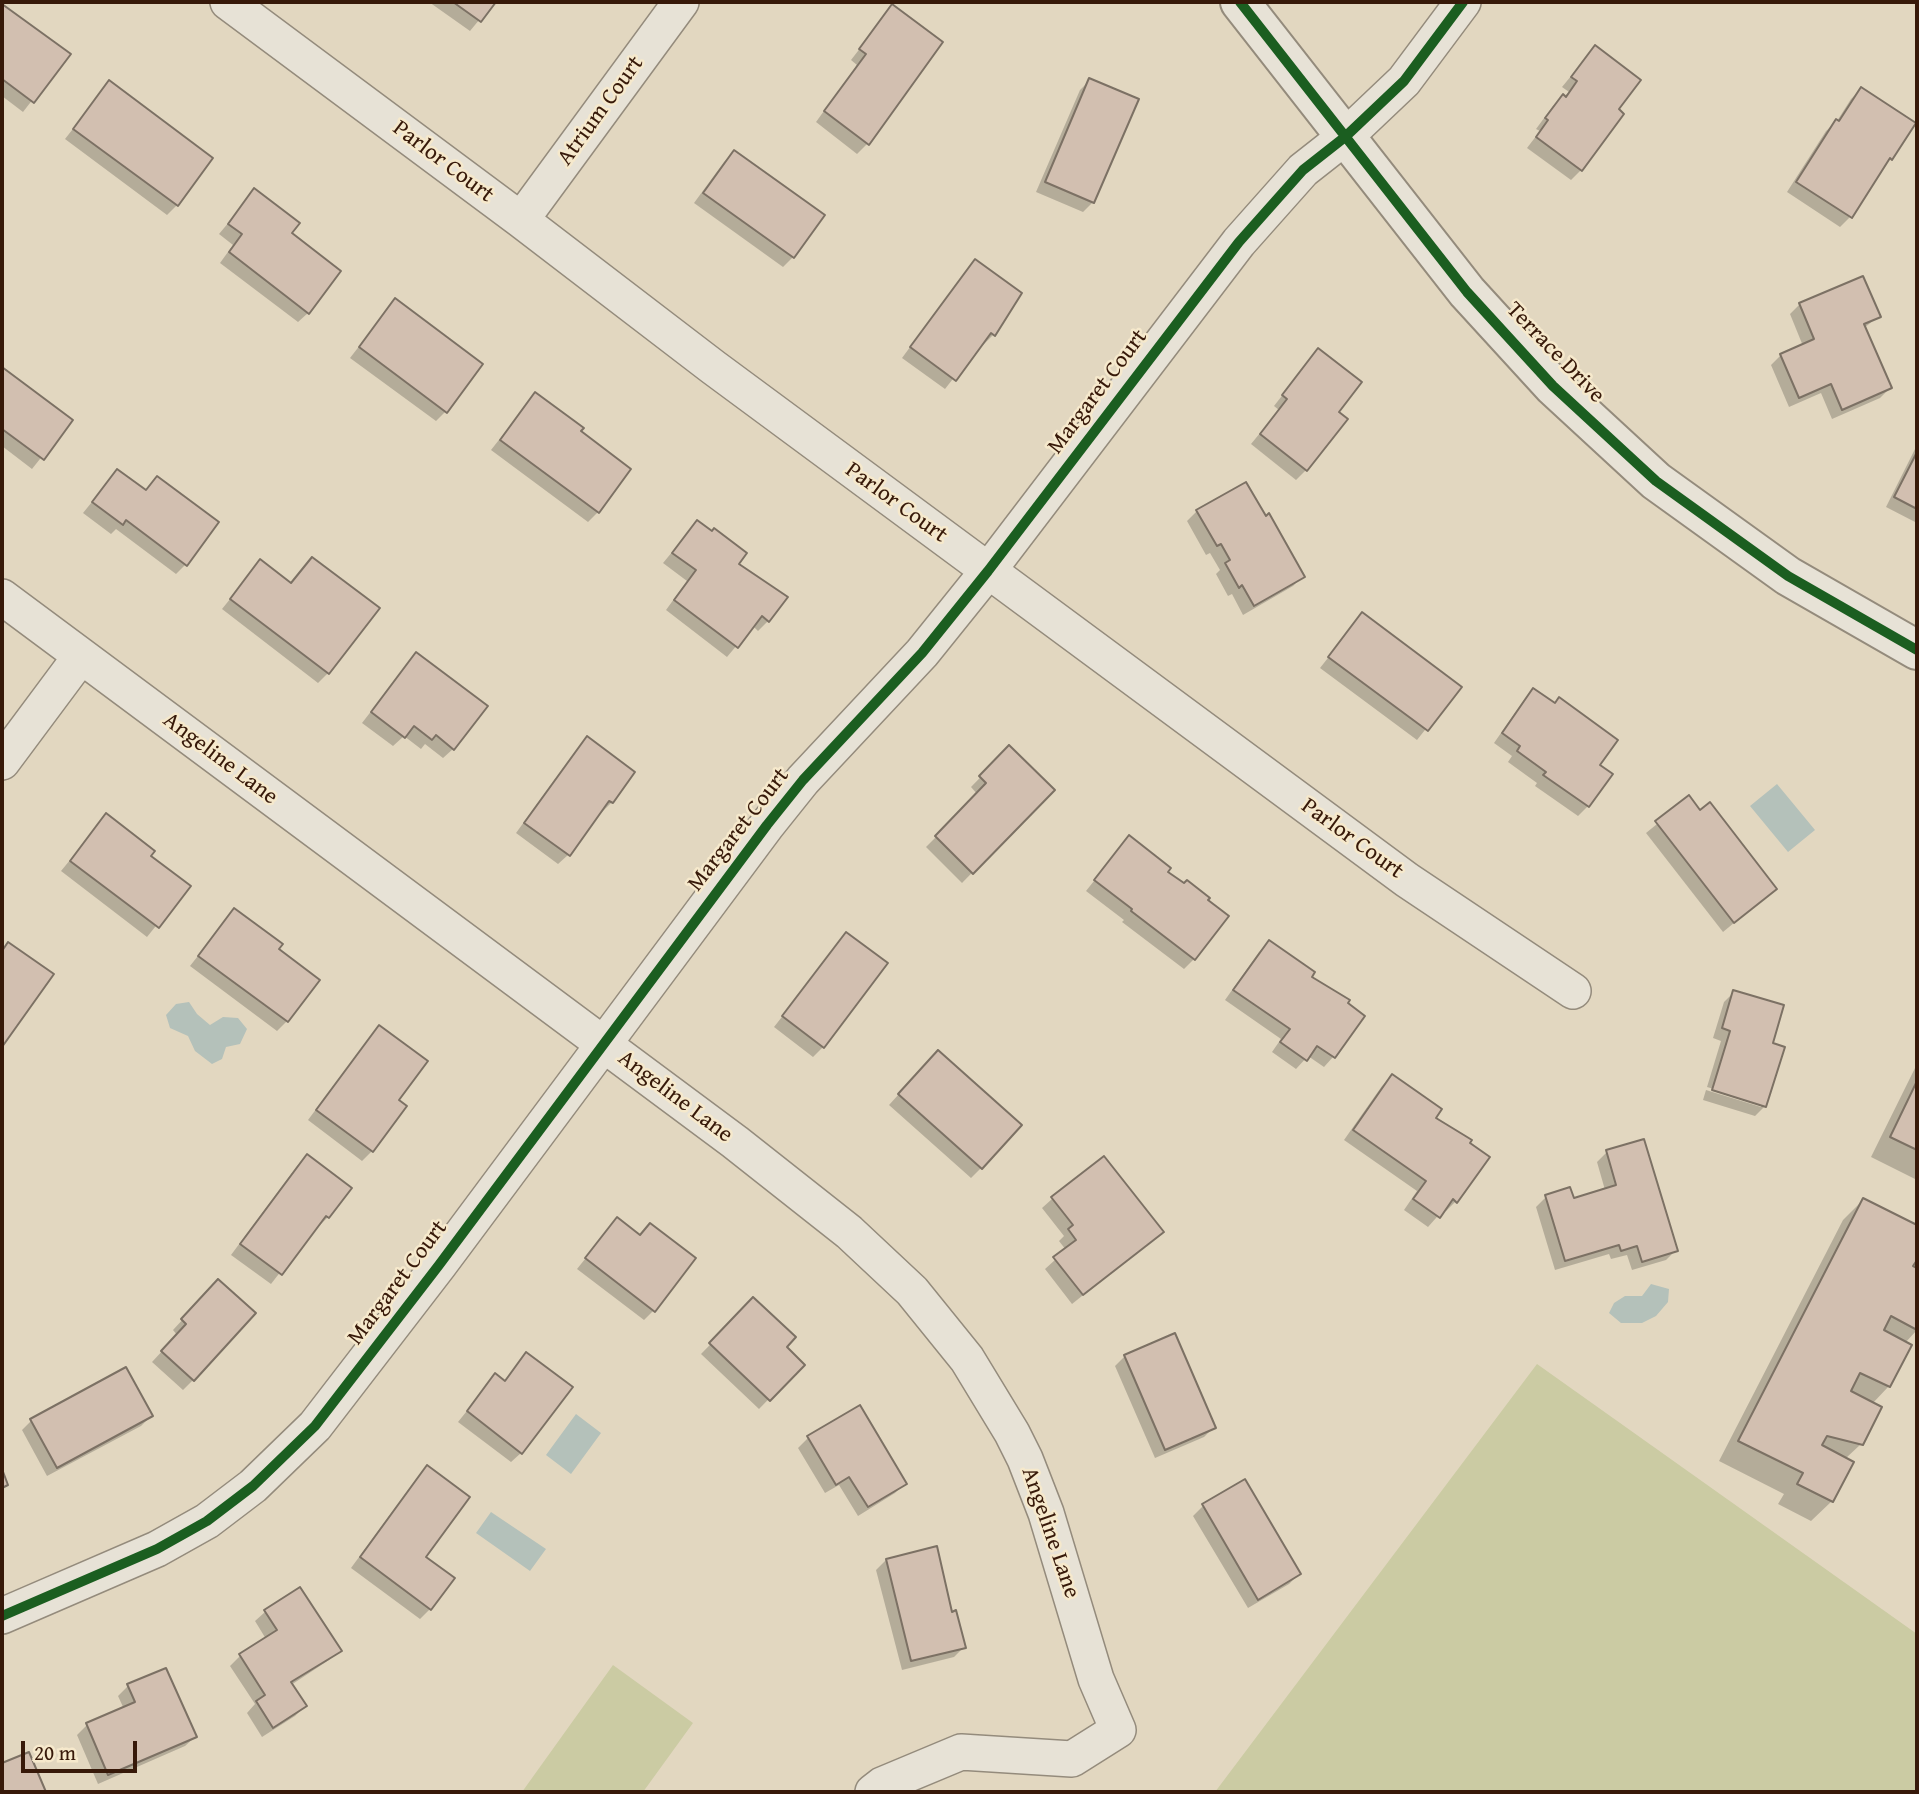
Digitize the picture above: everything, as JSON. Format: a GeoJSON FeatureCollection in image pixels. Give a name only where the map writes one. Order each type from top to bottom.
{"type":"FeatureCollection","features":[{"type":"Feature","properties":{"kind":"street","name":"Parlor Court"},"geometry":{"type":"LineString","coordinates":[[228,2],[521,220],[702,359],[1407,880],[1573,991]]}},
{"type":"Feature","properties":{"kind":"street","name":"Atrium Court"},"geometry":{"type":"LineString","coordinates":[[521,220],[681,2]]}},
{"type":"Feature","properties":{"kind":"street","name":"Terrace Drive"},"geometry":{"type":"LineString","coordinates":[[1240,2],[1468,292],[1553,386],[1656,481],[1788,576],[1917,650]]}},
{"type":"Feature","properties":{"kind":"street","name":"Margaret Court"},"geometry":{"type":"LineString","coordinates":[[2,1615],[157,1549],[207,1521],[253,1486],[315,1426],[803,780],[922,653],[988,571],[1239,242],[1303,170],[1345,137],[1404,81],[1463,2]]}},
{"type":"Feature","properties":{"kind":"street","name":"Angeline Lane"},"geometry":{"type":"LineString","coordinates":[[2,597],[735,1142],[849,1232],[912,1292],[967,1359],[1025,1459],[1046,1513],[1096,1679],[1118,1730],[1072,1759],[961,1752],[882,1785],[873,1792]]}},
{"type":"Feature","properties":{"kind":"street"},"geometry":{"type":"LineString","coordinates":[[2,762],[81,656]]}},
{"type":"Feature","properties":{"kind":"green space"},"geometry":{"type":"Polygon","coordinates":[[[1537,1364],[1917,1634],[1917,1792],[1215,1792],[1537,1364]]]}},
{"type":"Feature","properties":{"kind":"green space"},"geometry":{"type":"Polygon","coordinates":[[[613,1665],[693,1723],[643,1792],[522,1792],[613,1665]]]}},
{"type":"Feature","properties":{"kind":"shaded area"},"geometry":{"type":"Polygon","coordinates":[[[1777,784],[1815,830],[1788,852],[1750,806],[1777,784]]]}},
{"type":"Feature","properties":{"kind":"shaded area"},"geometry":{"type":"Polygon","coordinates":[[[189,1002],[197,1014],[210,1025],[223,1017],[238,1018],[247,1029],[240,1044],[226,1047],[222,1059],[212,1064],[195,1051],[188,1036],[170,1028],[166,1015],[176,1004],[189,1002]]]}},
{"type":"Feature","properties":{"kind":"shaded area"},"geometry":{"type":"Polygon","coordinates":[[[1651,1284],[1669,1289],[1668,1302],[1656,1316],[1642,1323],[1621,1323],[1609,1313],[1614,1303],[1625,1296],[1642,1296],[1651,1284]]]}},
{"type":"Feature","properties":{"kind":"shaded area"},"geometry":{"type":"Polygon","coordinates":[[[576,1414],[601,1433],[571,1474],[546,1455],[576,1414]]]}},
{"type":"Feature","properties":{"kind":"shaded area"},"geometry":{"type":"Polygon","coordinates":[[[491,1512],[546,1549],[530,1571],[476,1533],[491,1512]]]}},
{"type":"Feature","properties":{"kind":"building"},"geometry":{"type":"Polygon","coordinates":[[[453,2],[496,2],[481,22],[453,2]]]}},
{"type":"Feature","properties":{"kind":"building"},"geometry":{"type":"Polygon","coordinates":[[[2,4],[71,54],[34,103],[2,79],[2,4]]]}},
{"type":"Feature","properties":{"kind":"building"},"geometry":{"type":"Polygon","coordinates":[[[892,4],[943,42],[869,145],[824,111],[866,54],[859,49],[892,4]]]}},
{"type":"Feature","properties":{"kind":"building"},"geometry":{"type":"Polygon","coordinates":[[[1595,45],[1641,80],[1619,109],[1624,114],[1582,171],[1536,137],[1548,120],[1545,118],[1563,94],[1566,97],[1577,81],[1571,77],[1595,45]]]}},
{"type":"Feature","properties":{"kind":"building"},"geometry":{"type":"Polygon","coordinates":[[[1089,78],[1139,99],[1094,203],[1045,182],[1089,78]]]}},
{"type":"Feature","properties":{"kind":"building"},"geometry":{"type":"Polygon","coordinates":[[[109,80],[213,158],[178,206],[73,129],[109,80]]]}},
{"type":"Feature","properties":{"kind":"building"},"geometry":{"type":"Polygon","coordinates":[[[1861,87],[1916,123],[1852,218],[1796,182],[1836,119],[1839,121],[1861,87]]]}},
{"type":"Feature","properties":{"kind":"building"},"geometry":{"type":"Polygon","coordinates":[[[734,150],[825,215],[794,258],[703,193],[734,150]]]}},
{"type":"Feature","properties":{"kind":"building"},"geometry":{"type":"Polygon","coordinates":[[[254,188],[300,223],[292,233],[341,271],[309,314],[229,252],[242,234],[228,224],[254,188]]]}},
{"type":"Feature","properties":{"kind":"building"},"geometry":{"type":"Polygon","coordinates":[[[975,259],[1022,293],[995,336],[991,333],[956,381],[910,347],[975,259]]]}},
{"type":"Feature","properties":{"kind":"building"},"geometry":{"type":"Polygon","coordinates":[[[1863,276],[1881,317],[1864,324],[1892,388],[1842,410],[1831,384],[1799,398],[1780,354],[1814,339],[1799,303],[1863,276]]]}},
{"type":"Feature","properties":{"kind":"building"},"geometry":{"type":"Polygon","coordinates":[[[395,298],[483,364],[447,413],[359,347],[395,298]]]}},
{"type":"Feature","properties":{"kind":"building"},"geometry":{"type":"Polygon","coordinates":[[[1318,348],[1362,382],[1339,412],[1348,419],[1307,471],[1260,434],[1287,399],[1282,395],[1318,348]]]}},
{"type":"Feature","properties":{"kind":"building"},"geometry":{"type":"Polygon","coordinates":[[[2,367],[73,420],[44,460],[2,429],[2,367]]]}},
{"type":"Feature","properties":{"kind":"building"},"geometry":{"type":"Polygon","coordinates":[[[535,392],[584,428],[581,431],[631,469],[599,513],[500,440],[535,392]]]}},
{"type":"Feature","properties":{"kind":"building"},"geometry":{"type":"Polygon","coordinates":[[[1917,452],[1917,509],[1894,497],[1917,452]]]}},
{"type":"Feature","properties":{"kind":"building"},"geometry":{"type":"Polygon","coordinates":[[[117,469],[146,490],[157,476],[219,522],[187,566],[126,520],[123,525],[92,502],[117,469]]]}},
{"type":"Feature","properties":{"kind":"building"},"geometry":{"type":"Polygon","coordinates":[[[1246,482],[1266,516],[1269,513],[1305,577],[1254,606],[1242,585],[1239,588],[1225,563],[1230,560],[1221,544],[1217,546],[1196,510],[1246,482]]]}},
{"type":"Feature","properties":{"kind":"building"},"geometry":{"type":"Polygon","coordinates":[[[697,520],[712,531],[714,528],[747,553],[739,564],[788,597],[769,622],[762,616],[738,648],[674,600],[696,570],[672,553],[697,520]]]}},
{"type":"Feature","properties":{"kind":"building"},"geometry":{"type":"Polygon","coordinates":[[[312,557],[380,608],[329,674],[230,599],[260,559],[291,583],[312,557]]]}},
{"type":"Feature","properties":{"kind":"building"},"geometry":{"type":"Polygon","coordinates":[[[1362,612],[1462,687],[1428,731],[1328,657],[1362,612]]]}},
{"type":"Feature","properties":{"kind":"building"},"geometry":{"type":"Polygon","coordinates":[[[416,652],[488,706],[454,750],[436,735],[432,740],[414,726],[405,738],[371,712],[416,652]]]}},
{"type":"Feature","properties":{"kind":"building"},"geometry":{"type":"Polygon","coordinates":[[[1533,688],[1555,703],[1559,697],[1618,740],[1600,765],[1613,774],[1589,807],[1543,775],[1546,772],[1517,751],[1520,746],[1502,733],[1533,688]]]}},
{"type":"Feature","properties":{"kind":"building"},"geometry":{"type":"Polygon","coordinates":[[[587,736],[635,772],[613,803],[609,801],[570,856],[524,823],[587,736]]]}},
{"type":"Feature","properties":{"kind":"building"},"geometry":{"type":"Polygon","coordinates":[[[1009,745],[1055,790],[973,874],[935,836],[986,783],[979,776],[1009,745]]]}},
{"type":"Feature","properties":{"kind":"building"},"geometry":{"type":"Polygon","coordinates":[[[1689,795],[1700,810],[1710,802],[1777,889],[1734,923],[1655,821],[1689,795]]]}},
{"type":"Feature","properties":{"kind":"building"},"geometry":{"type":"Polygon","coordinates":[[[106,813],[155,851],[151,856],[191,886],[159,928],[70,861],[106,813]]]}},
{"type":"Feature","properties":{"kind":"building"},"geometry":{"type":"Polygon","coordinates":[[[1129,835],[1171,868],[1168,872],[1184,883],[1187,880],[1229,916],[1195,960],[1094,880],[1129,835]]]}},
{"type":"Feature","properties":{"kind":"building"},"geometry":{"type":"Polygon","coordinates":[[[234,908],[283,944],[279,949],[320,980],[288,1022],[198,956],[234,908]]]}},
{"type":"Feature","properties":{"kind":"building"},"geometry":{"type":"Polygon","coordinates":[[[846,932],[888,963],[824,1048],[782,1016],[846,932]]]}},
{"type":"Feature","properties":{"kind":"building"},"geometry":{"type":"Polygon","coordinates":[[[1269,940],[1315,972],[1312,977],[1350,1000],[1348,1003],[1365,1016],[1335,1058],[1317,1046],[1307,1061],[1280,1042],[1290,1029],[1233,990],[1269,940]]]}},
{"type":"Feature","properties":{"kind":"building"},"geometry":{"type":"Polygon","coordinates":[[[8,942],[54,974],[2,1047],[2,951],[8,942]]]}},
{"type":"Feature","properties":{"kind":"building"},"geometry":{"type":"Polygon","coordinates":[[[1733,990],[1784,1005],[1773,1043],[1785,1047],[1766,1107],[1712,1090],[1730,1031],[1722,1028],[1733,990]]]}},
{"type":"Feature","properties":{"kind":"building"},"geometry":{"type":"Polygon","coordinates":[[[379,1025],[428,1061],[399,1100],[407,1106],[373,1152],[316,1110],[379,1025]]]}},
{"type":"Feature","properties":{"kind":"building"},"geometry":{"type":"Polygon","coordinates":[[[938,1050],[1022,1125],[982,1169],[898,1094],[938,1050]]]}},
{"type":"Feature","properties":{"kind":"building"},"geometry":{"type":"Polygon","coordinates":[[[1392,1074],[1442,1109],[1436,1118],[1472,1140],[1470,1143],[1490,1157],[1457,1203],[1453,1199],[1440,1218],[1413,1199],[1426,1181],[1353,1130],[1392,1074]]]}},
{"type":"Feature","properties":{"kind":"building"},"geometry":{"type":"Polygon","coordinates":[[[1917,1081],[1917,1150],[1890,1137],[1917,1081]]]}},
{"type":"Feature","properties":{"kind":"building"},"geometry":{"type":"Polygon","coordinates":[[[1644,1139],[1678,1251],[1642,1262],[1637,1246],[1621,1251],[1619,1245],[1565,1261],[1545,1195],[1570,1187],[1574,1198],[1616,1185],[1606,1150],[1644,1139]]]}},
{"type":"Feature","properties":{"kind":"building"},"geometry":{"type":"Polygon","coordinates":[[[307,1154],[352,1188],[329,1218],[326,1216],[282,1275],[240,1244],[307,1154]]]}},
{"type":"Feature","properties":{"kind":"building"},"geometry":{"type":"Polygon","coordinates":[[[1104,1156],[1164,1232],[1083,1295],[1053,1257],[1076,1240],[1068,1229],[1073,1225],[1051,1197],[1104,1156]]]}},
{"type":"Feature","properties":{"kind":"building"},"geometry":{"type":"Polygon","coordinates":[[[1863,1198],[1917,1225],[1917,1260],[1913,1266],[1917,1268],[1917,1330],[1891,1316],[1884,1330],[1912,1345],[1890,1387],[1860,1373],[1851,1391],[1882,1407],[1863,1445],[1827,1436],[1822,1445],[1854,1462],[1833,1502],[1797,1484],[1803,1473],[1738,1441],[1863,1198]]]}},
{"type":"Feature","properties":{"kind":"building"},"geometry":{"type":"Polygon","coordinates":[[[617,1217],[640,1235],[650,1223],[696,1258],[655,1312],[585,1258],[617,1217]]]}},
{"type":"Feature","properties":{"kind":"building"},"geometry":{"type":"Polygon","coordinates":[[[218,1279],[256,1313],[194,1381],[161,1351],[186,1324],[181,1319],[218,1279]]]}},
{"type":"Feature","properties":{"kind":"building"},"geometry":{"type":"Polygon","coordinates":[[[753,1297],[796,1337],[787,1347],[805,1365],[770,1401],[709,1343],[753,1297]]]}},
{"type":"Feature","properties":{"kind":"building"},"geometry":{"type":"Polygon","coordinates":[[[1175,1333],[1216,1428],[1165,1450],[1124,1355],[1175,1333]]]}},
{"type":"Feature","properties":{"kind":"building"},"geometry":{"type":"Polygon","coordinates":[[[526,1352],[573,1387],[522,1454],[467,1411],[495,1373],[505,1381],[526,1352]]]}},
{"type":"Feature","properties":{"kind":"building"},"geometry":{"type":"Polygon","coordinates":[[[126,1367],[153,1416],[57,1468],[30,1419],[126,1367]]]}},
{"type":"Feature","properties":{"kind":"building"},"geometry":{"type":"Polygon","coordinates":[[[860,1405],[907,1484],[868,1507],[849,1477],[836,1485],[807,1436],[860,1405]]]}},
{"type":"Feature","properties":{"kind":"building"},"geometry":{"type":"Polygon","coordinates":[[[427,1465],[470,1497],[426,1557],[455,1578],[431,1610],[360,1557],[427,1465]]]}},
{"type":"Feature","properties":{"kind":"building"},"geometry":{"type":"Polygon","coordinates":[[[2,1469],[8,1485],[2,1488],[2,1469]]]}},
{"type":"Feature","properties":{"kind":"building"},"geometry":{"type":"Polygon","coordinates":[[[1245,1479],[1301,1574],[1258,1600],[1202,1504],[1245,1479]]]}},
{"type":"Feature","properties":{"kind":"building"},"geometry":{"type":"Polygon","coordinates":[[[937,1546],[952,1612],[956,1610],[966,1648],[911,1661],[886,1559],[937,1546]]]}},
{"type":"Feature","properties":{"kind":"building"},"geometry":{"type":"Polygon","coordinates":[[[300,1587],[342,1651],[291,1682],[307,1706],[273,1728],[256,1701],[265,1695],[239,1654],[277,1630],[264,1610],[300,1587]]]}},
{"type":"Feature","properties":{"kind":"building"},"geometry":{"type":"Polygon","coordinates":[[[166,1668],[197,1737],[108,1775],[86,1723],[135,1702],[127,1684],[166,1668]]]}},
{"type":"Feature","properties":{"kind":"building"},"geometry":{"type":"Polygon","coordinates":[[[29,1752],[46,1792],[2,1792],[2,1763],[29,1752]]]}},
{"type":"Feature","properties":{"kind":"cycle path"},"geometry":{"type":"LineString","coordinates":[[1240,2],[1467,292],[1553,386],[1656,481],[1788,576],[1917,650]]}},
{"type":"Feature","properties":{"kind":"cycle path"},"geometry":{"type":"LineString","coordinates":[[2,1616],[157,1549],[207,1521],[253,1486],[315,1426],[803,780],[922,653],[988,571],[1239,242],[1303,170],[1345,137],[1404,81],[1463,2]]}}]}
